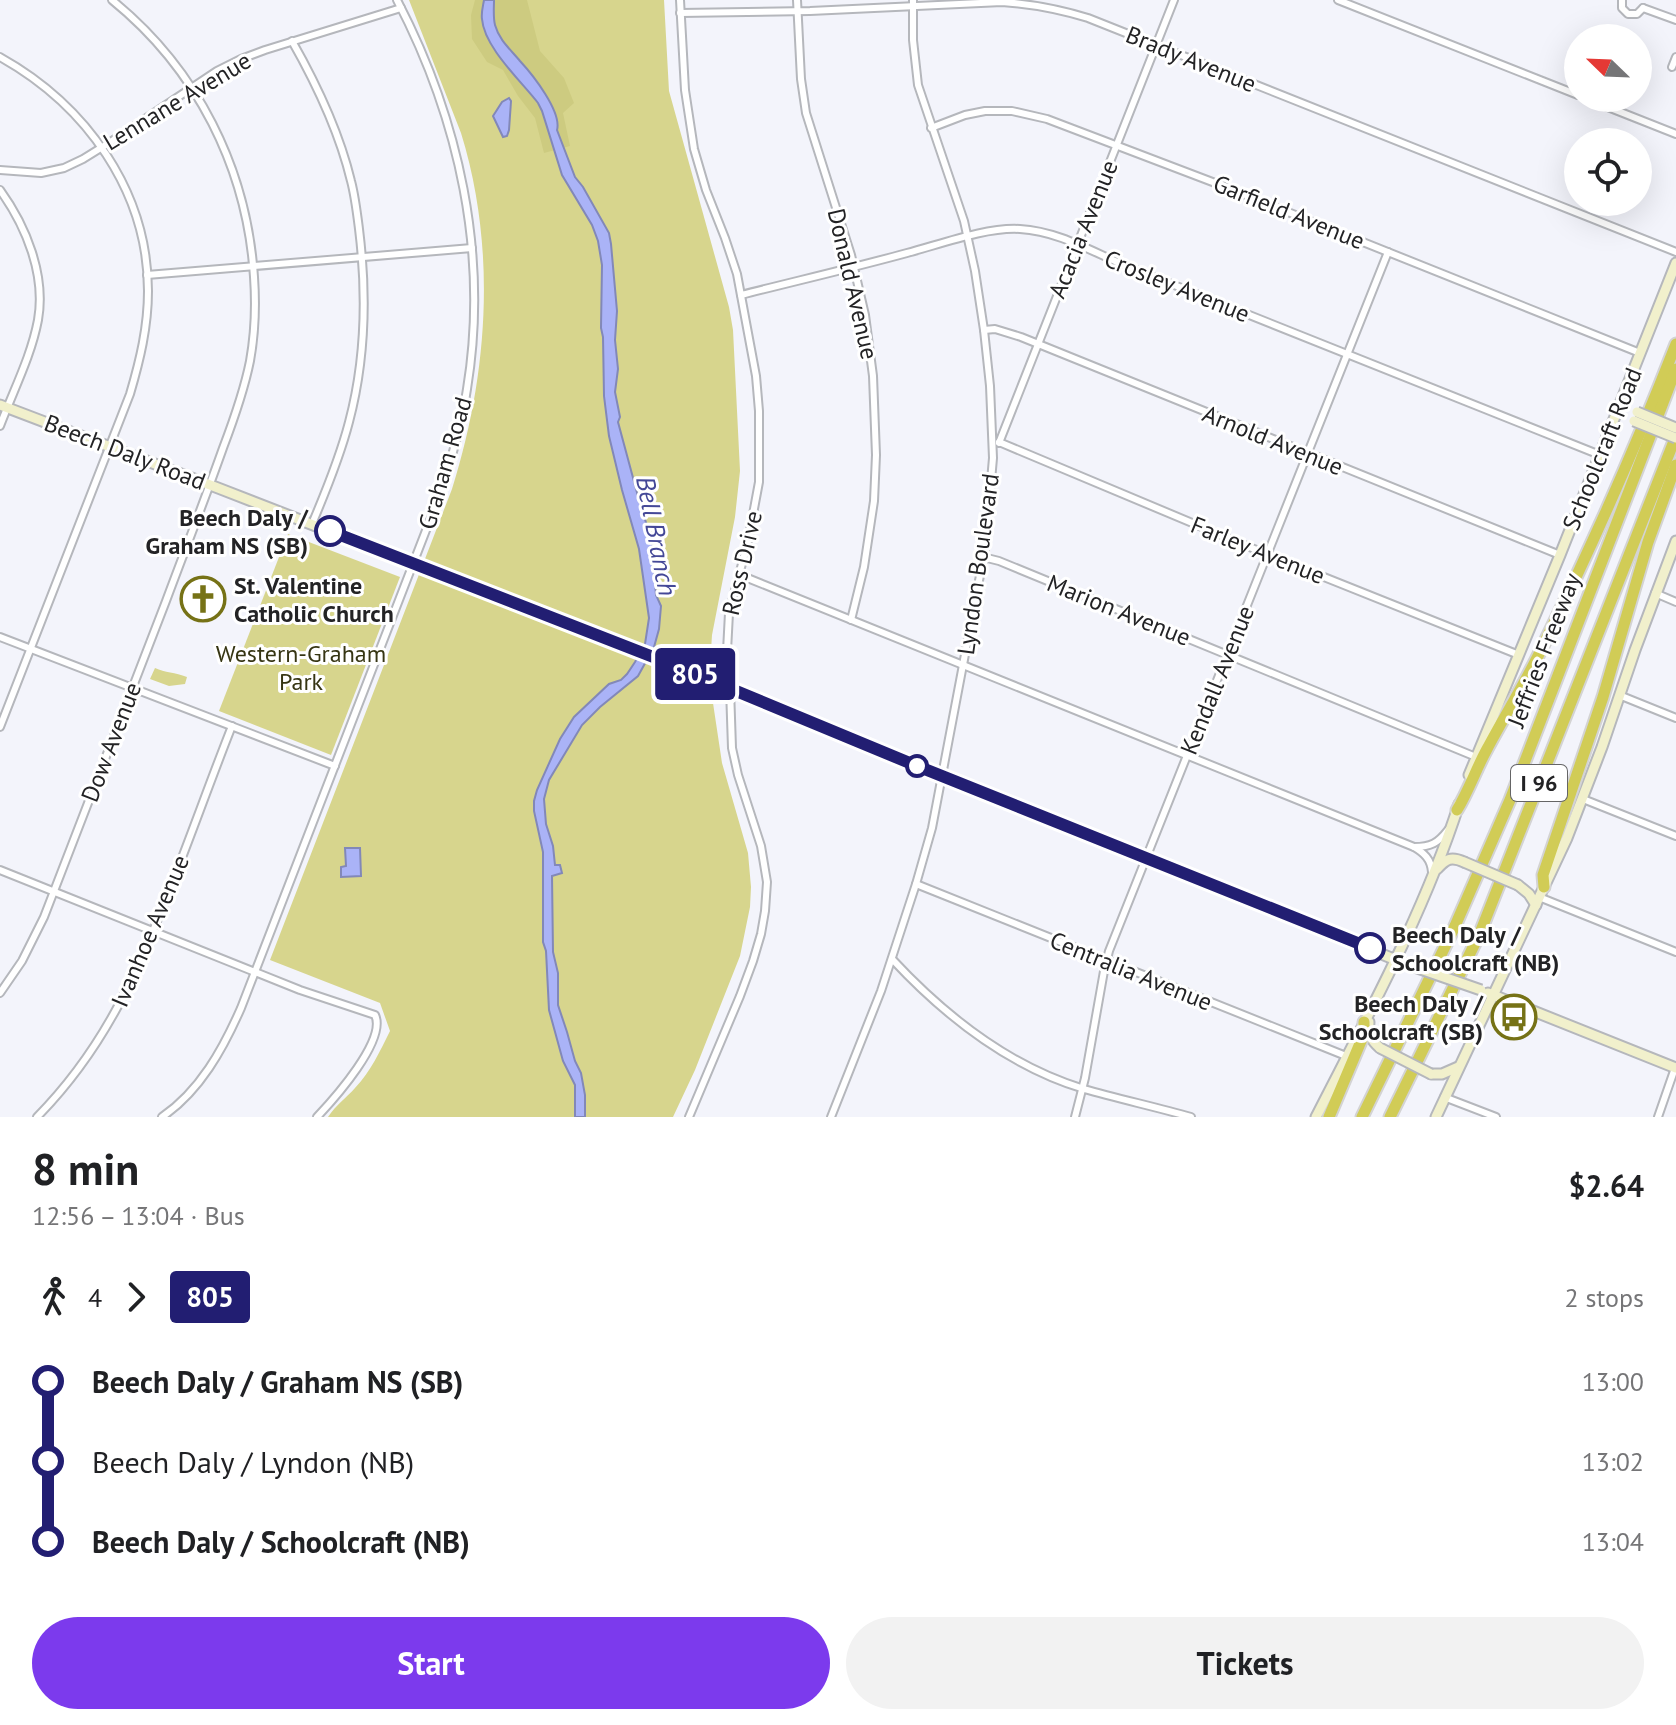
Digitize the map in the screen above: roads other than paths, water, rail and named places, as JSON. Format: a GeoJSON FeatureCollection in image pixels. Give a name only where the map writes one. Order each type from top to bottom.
{"type":"FeatureCollection","features":[{"type":"Feature","properties":{"kind":"highway"},"geometry":{"type":"LineString","coordinates":[[1457,810],[1540,653],[1612,500],[1676,344]]}},
{"type":"Feature","properties":{"kind":"highway","name":"Jeffries Freeway"},"geometry":{"type":"LineString","coordinates":[[1362,1117],[1455,926],[1510,800],[1676,369]]}},
{"type":"Feature","properties":{"kind":"highway","name":"Jeffries Freeway"},"geometry":{"type":"LineString","coordinates":[[1390,1117],[1480,933],[1676,437]]}},
{"type":"Feature","properties":{"kind":"highway"},"geometry":{"type":"LineString","coordinates":[[1540,896],[1543,875],[1603,697],[1638,574],[1676,465]]}},
{"type":"Feature","properties":{"kind":"highway"},"geometry":{"type":"LineString","coordinates":[[1329,1117],[1364,1034],[1367,1016]]}},
{"type":"Feature","properties":{"kind":"main road","name":"Schoolcraft Road"},"geometry":{"type":"LineString","coordinates":[[1316,1117],[1367,1016],[1401,962],[1476,757],[1676,263]]}},
{"type":"Feature","properties":{"kind":"main road"},"geometry":{"type":"LineString","coordinates":[[1624,394],[1635,416],[1676,437]]}},
{"type":"Feature","properties":{"kind":"main road","name":"Beech Daly Road"},"geometry":{"type":"LineString","coordinates":[[4,406],[666,662],[1401,962],[1493,994],[1676,1068]]}},
{"type":"Feature","properties":{"kind":"main road"},"geometry":{"type":"LineString","coordinates":[[1612,424],[1635,416],[1676,428]]}},
{"type":"Feature","properties":{"kind":"main road"},"geometry":{"type":"LineString","coordinates":[[1436,1117],[1567,838],[1676,541]]}},
{"type":"Feature","properties":{"kind":"main road"},"geometry":{"type":"LineString","coordinates":[[1432,875],[1449,858],[1540,896]]}},
{"type":"Feature","properties":{"kind":"main road"},"geometry":{"type":"LineString","coordinates":[[1367,1016],[1368,1031],[1380,1048],[1431,1074],[1442,1074],[1458,1067]]}},
{"type":"Feature","properties":{"kind":"street","name":"Dow Avenue"},"geometry":{"type":"LineString","coordinates":[[0,993],[31,945],[54,890],[210,485],[238,407],[250,361],[255,316],[253,266],[247,220],[234,172],[213,123],[192,88],[158,42],[112,0]]}},
{"type":"Feature","properties":{"kind":"street","name":"Graham Road"},"geometry":{"type":"LineString","coordinates":[[162,1117],[191,1091],[216,1059],[235,1023],[442,489],[465,401],[473,329],[472,248],[464,185],[445,113],[397,0]]}},
{"type":"Feature","properties":{"kind":"street","name":"Ross Drive"},"geometry":{"type":"LineString","coordinates":[[680,0],[685,90],[694,149],[706,190],[731,253],[756,376],[759,457],[756,501],[729,613],[726,670],[730,688],[732,748],[764,857],[767,897],[753,961],[689,1117]]}},
{"type":"Feature","properties":{"kind":"street","name":"Donald Avenue"},"geometry":{"type":"LineString","coordinates":[[797,0],[806,113],[854,267],[872,362],[876,455],[874,501],[851,620]]}},
{"type":"Feature","properties":{"kind":"street","name":"Acacia Avenue"},"geometry":{"type":"LineString","coordinates":[[993,458],[1174,0]]}},
{"type":"Feature","properties":{"kind":"street"},"geometry":{"type":"LineString","coordinates":[[1338,0],[1564,89]]}},
{"type":"Feature","properties":{"kind":"street"},"geometry":{"type":"LineString","coordinates":[[1622,0],[1622,8],[1628,14],[1637,14],[1643,4],[1676,20]]}},
{"type":"Feature","properties":{"kind":"street","name":"Brady Avenue"},"geometry":{"type":"LineString","coordinates":[[680,13],[913,3],[1002,2],[1044,6],[1088,18],[1676,252]]}},
{"type":"Feature","properties":{"kind":"street","name":"Lyndon Boulevard"},"geometry":{"type":"LineString","coordinates":[[831,1117],[892,959],[932,828],[983,557],[993,458],[984,330],[968,237],[931,128],[916,72],[913,3]]}},
{"type":"Feature","properties":{"kind":"street","name":"Lennane Avenue"},"geometry":{"type":"LineString","coordinates":[[0,170],[29,173],[53,171],[75,163],[217,71],[241,59],[401,8]]}},
{"type":"Feature","properties":{"kind":"street"},"geometry":{"type":"LineString","coordinates":[[292,41],[319,92],[346,163],[354,193],[363,257],[365,322],[360,372],[344,437],[312,524]]}},
{"type":"Feature","properties":{"kind":"street"},"geometry":{"type":"LineString","coordinates":[[0,57],[48,89],[102,147],[133,209],[147,275],[142,351],[130,394],[0,727]]}},
{"type":"Feature","properties":{"kind":"street"},"geometry":{"type":"LineString","coordinates":[[1672,67],[1676,57]]}},
{"type":"Feature","properties":{"kind":"street","name":"Garfield Avenue"},"geometry":{"type":"LineString","coordinates":[[931,128],[976,112],[993,110],[1047,119],[1117,144],[1640,353]]}},
{"type":"Feature","properties":{"kind":"street"},"geometry":{"type":"LineString","coordinates":[[1620,112],[1676,134]]}},
{"type":"Feature","properties":{"kind":"street"},"geometry":{"type":"LineString","coordinates":[[0,190],[28,241],[36,269],[39,301],[28,358],[4,406],[0,426]]}},
{"type":"Feature","properties":{"kind":"street","name":"Crosley Avenue"},"geometry":{"type":"LineString","coordinates":[[741,295],[991,231],[1019,229],[1047,234],[1600,455]]}},
{"type":"Feature","properties":{"kind":"street"},"geometry":{"type":"LineString","coordinates":[[147,275],[472,248]]}},
{"type":"Feature","properties":{"kind":"street","name":"Kendall Avenue"},"geometry":{"type":"LineString","coordinates":[[1075,1117],[1107,961],[1121,918],[1388,252]]}},
{"type":"Feature","properties":{"kind":"street","name":"Arnold Avenue"},"geometry":{"type":"LineString","coordinates":[[984,330],[1010,333],[1560,555]]}},
{"type":"Feature","properties":{"kind":"street","name":"Farley Avenue"},"geometry":{"type":"LineString","coordinates":[[999,442],[1519,655]]}},
{"type":"Feature","properties":{"kind":"street","name":"Marion Avenue"},"geometry":{"type":"LineString","coordinates":[[983,557],[1476,757]]}},
{"type":"Feature","properties":{"kind":"street"},"geometry":{"type":"LineString","coordinates":[[740,575],[1414,847],[1427,858],[1432,866],[1432,875]]}},
{"type":"Feature","properties":{"kind":"street"},"geometry":{"type":"LineString","coordinates":[[1655,593],[1676,602]]}},
{"type":"Feature","properties":{"kind":"street"},"geometry":{"type":"LineString","coordinates":[[0,637],[335,766]]}},
{"type":"Feature","properties":{"kind":"street"},"geometry":{"type":"LineString","coordinates":[[1619,695],[1676,718]]}},
{"type":"Feature","properties":{"kind":"street","name":"Ivanhoe Avenue"},"geometry":{"type":"LineString","coordinates":[[37,1117],[83,1063],[128,991],[232,726]]}},
{"type":"Feature","properties":{"kind":"street"},"geometry":{"type":"LineString","coordinates":[[1583,799],[1676,836]]}},
{"type":"Feature","properties":{"kind":"street"},"geometry":{"type":"LineString","coordinates":[[1414,847],[1430,847],[1450,827]]}},
{"type":"Feature","properties":{"kind":"street"},"geometry":{"type":"LineString","coordinates":[[0,870],[300,990],[375,1015],[377,1028],[359,1065],[317,1117]]}},
{"type":"Feature","properties":{"kind":"street","name":"Centralia Avenue"},"geometry":{"type":"LineString","coordinates":[[916,884],[1346,1056]]}},
{"type":"Feature","properties":{"kind":"street"},"geometry":{"type":"LineString","coordinates":[[1540,896],[1676,952]]}},
{"type":"Feature","properties":{"kind":"street"},"geometry":{"type":"LineString","coordinates":[[892,959],[932,1000],[980,1037],[1028,1066],[1082,1088],[1191,1117]]}},
{"type":"Feature","properties":{"kind":"street"},"geometry":{"type":"LineString","coordinates":[[1658,1117],[1676,1068]]}},
{"type":"Feature","properties":{"kind":"street"},"geometry":{"type":"LineString","coordinates":[[1444,1097],[1496,1117]]}},
{"type":"Feature","properties":{"kind":"water","name":"Bell Branch"},"geometry":{"type":"Polygon","coordinates":[[[484,0],[494,0],[494,22],[499,35],[551,104],[557,130],[575,177],[609,233],[617,311],[615,340],[618,369],[615,392],[620,417],[618,422],[652,542],[656,595],[661,606],[654,647],[638,676],[582,725],[549,780],[544,799],[555,865],[560,865],[562,873],[552,876],[553,952],[558,973],[558,1005],[581,1073],[585,1117],[575,1117],[575,1085],[563,1061],[549,1010],[543,942],[543,852],[534,801],[560,739],[574,717],[609,684],[621,680],[635,662],[645,644],[649,618],[639,549],[609,436],[604,396],[602,265],[598,241],[562,175],[538,103],[489,41],[482,19],[484,0]]]}},
{"type":"Feature","properties":{"kind":"water"},"geometry":{"type":"Polygon","coordinates":[[[509,98],[509,130],[503,137],[493,116],[502,102],[509,98]]]}},
{"type":"Feature","properties":{"kind":"water"},"geometry":{"type":"Polygon","coordinates":[[[345,848],[360,848],[361,876],[341,877],[341,867],[346,866],[345,848]]]}},
{"type":"Feature","properties":{"kind":"place","name":"Beech Daly / Graham NS (SB)"},"geometry":{"type":"Point","coordinates":[330,531]}},
{"type":"Feature","properties":{"kind":"place","name":"St. Valentine Catholic Church"},"geometry":{"type":"Point","coordinates":[203,599]}},
{"type":"Feature","properties":{"kind":"place","name":"Beech Daly / Schoolcraft (NB)"},"geometry":{"type":"Point","coordinates":[1370,948]}},
{"type":"Feature","properties":{"kind":"place","name":"Beech Daly / Schoolcraft (SB)"},"geometry":{"type":"Point","coordinates":[1514,1017]}},
{"type":"Feature","properties":{"kind":"park label","name":"Western-Graham Park"},"geometry":{"type":"Point","coordinates":[301,667]}}]}
